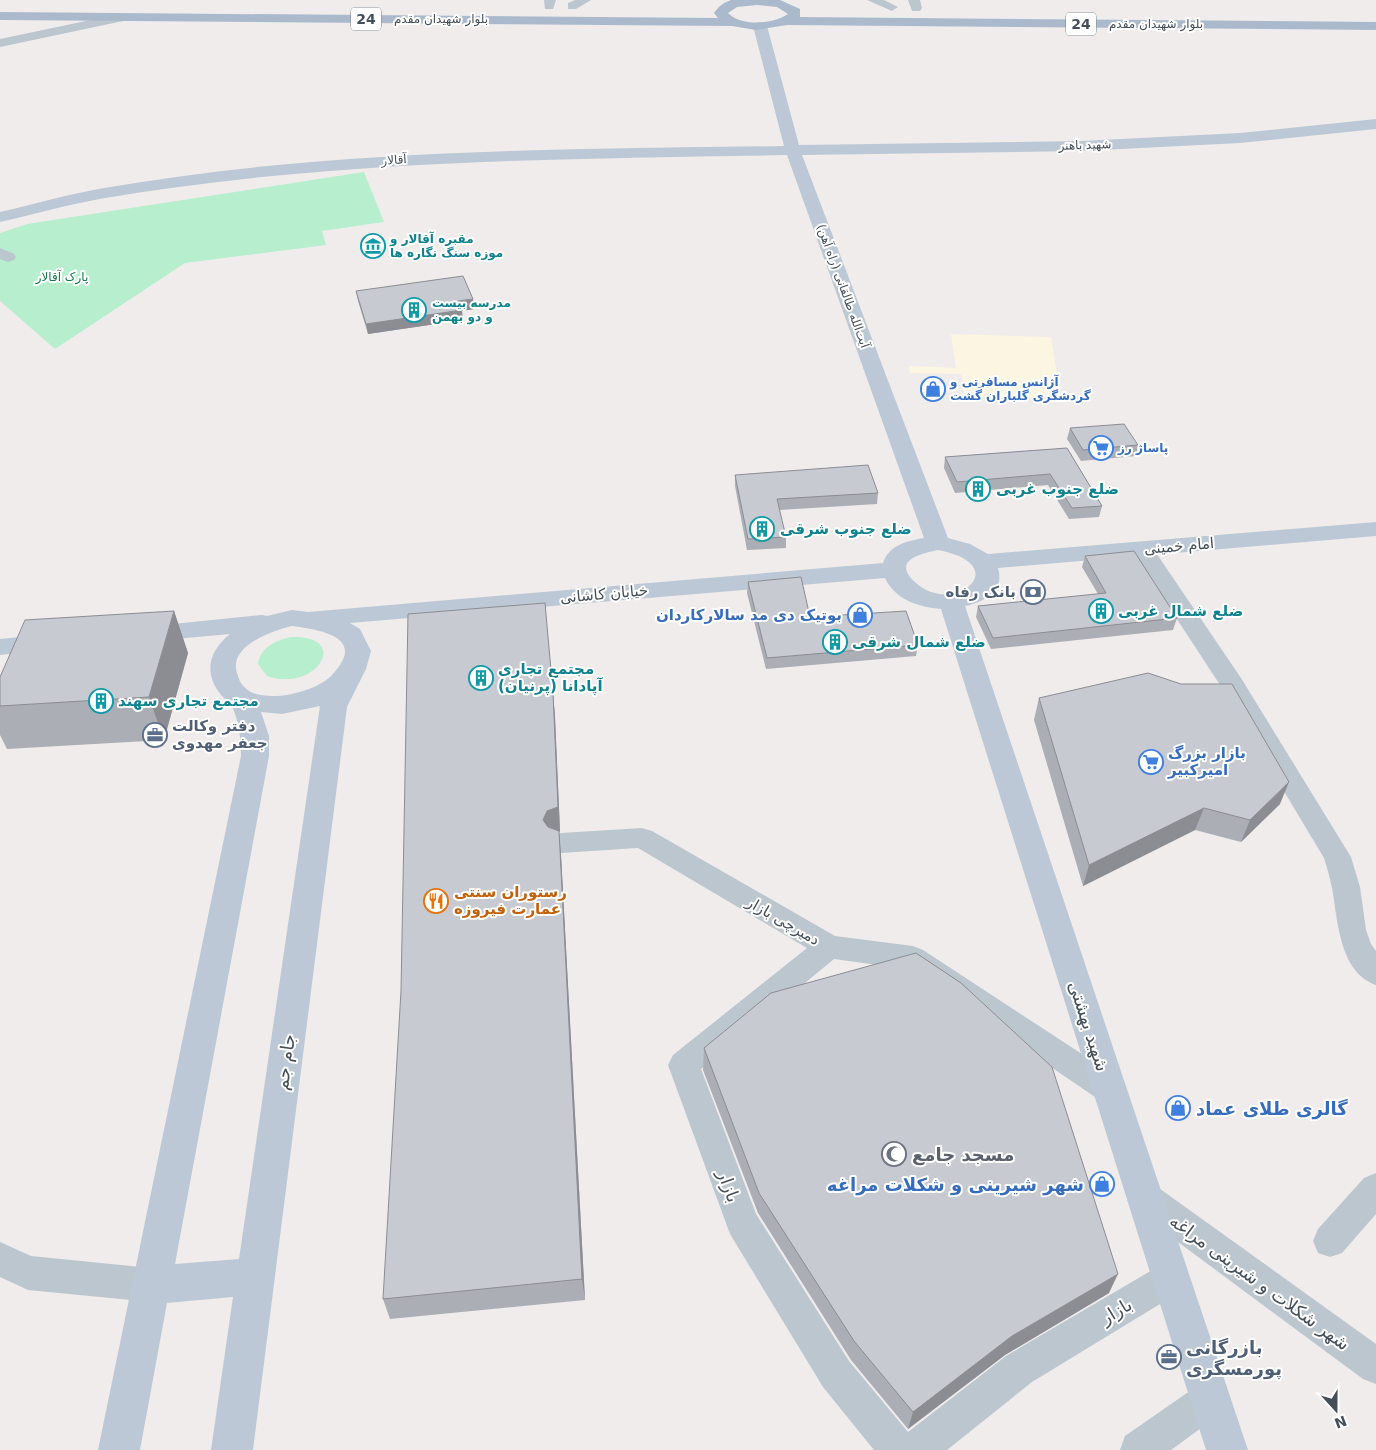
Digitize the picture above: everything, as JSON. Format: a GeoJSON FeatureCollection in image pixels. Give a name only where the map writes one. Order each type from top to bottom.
{"type":"FeatureCollection","features":[{"type":"Feature","properties":{"kind":"main road"},"geometry":{"type":"LineString","coordinates":[[708,6],[727,6],[757,1],[787,6],[806,6]]}},
{"type":"Feature","properties":{"kind":"main road"},"geometry":{"type":"LineString","coordinates":[[546,4],[573,3],[601,6]]}},
{"type":"Feature","properties":{"kind":"main road"},"geometry":{"type":"LineString","coordinates":[[868,3],[919,5]]}},
{"type":"Feature","properties":{"kind":"main road","name":"24"},"geometry":{"type":"LineString","coordinates":[[0,5],[359,6]]}},
{"type":"Feature","properties":{"kind":"main road"},"geometry":{"type":"LineString","coordinates":[[727,6],[721,13],[732,22]]}},
{"type":"Feature","properties":{"kind":"main road"},"geometry":{"type":"LineString","coordinates":[[787,6],[792,9],[795,15],[787,21]]}},
{"type":"Feature","properties":{"kind":"main road"},"geometry":{"type":"LineString","coordinates":[[1256,12],[1376,13]]}},
{"type":"Feature","properties":{"kind":"main road","name":"بلوار شهیدان مقدم"},"geometry":{"type":"LineString","coordinates":[[0,16],[732,22]]}},
{"type":"Feature","properties":{"kind":"main road","name":"24"},"geometry":{"type":"LineString","coordinates":[[732,22],[760,26],[787,21]]}},
{"type":"Feature","properties":{"kind":"main road","name":"بلوار شهیدان مقدم"},"geometry":{"type":"LineString","coordinates":[[787,21],[1376,26]]}},
{"type":"Feature","properties":{"kind":"street"},"geometry":{"type":"LineString","coordinates":[[573,3],[585,0]]}},
{"type":"Feature","properties":{"kind":"street"},"geometry":{"type":"LineString","coordinates":[[37,16],[44,26],[41,32]]}},
{"type":"Feature","properties":{"kind":"street"},"geometry":{"type":"LineString","coordinates":[[0,43],[41,32],[124,17]]}},
{"type":"Feature","properties":{"kind":"street","name":"(راه آهن) آیت‌الله طالقانی"},"geometry":{"type":"LineString","coordinates":[[760,26],[793,151],[938,544]]}},
{"type":"Feature","properties":{"kind":"street","name":"شهید باهنر"},"geometry":{"type":"LineString","coordinates":[[793,151],[858,148],[1081,146],[1240,138],[1376,124]]}},
{"type":"Feature","properties":{"kind":"street","name":"آقالار"},"geometry":{"type":"LineString","coordinates":[[0,217],[112,192],[224,176],[391,160],[549,154],[793,151]]}},
{"type":"Feature","properties":{"kind":"street","name":"امام خمینی"},"geometry":{"type":"LineString","coordinates":[[982,562],[1376,529]]}},
{"type":"Feature","properties":{"kind":"street"},"geometry":{"type":"LineString","coordinates":[[924,544],[938,544],[964,549],[982,562],[987,570],[988,579],[984,588],[971,597],[951,602],[934,601],[912,593],[896,580],[893,570],[895,561],[906,550],[924,544]]}},
{"type":"Feature","properties":{"kind":"street"},"geometry":{"type":"LineString","coordinates":[[1142,549],[1242,699],[1337,857],[1346,887],[1352,930],[1358,949],[1376,973]]}},
{"type":"Feature","properties":{"kind":"street","name":"خیابان کاشانی"},"geometry":{"type":"LineString","coordinates":[[316,618],[893,570]]}},
{"type":"Feature","properties":{"kind":"street","name":"شهید بهشتی"},"geometry":{"type":"LineString","coordinates":[[951,602],[1227,1450]]}},
{"type":"Feature","properties":{"kind":"street"},"geometry":{"type":"LineString","coordinates":[[292,618],[316,618],[336,623],[351,633],[358,647],[357,662],[348,677],[332,690],[311,700],[287,705],[264,705],[244,699],[229,689],[222,675],[223,662],[229,650],[240,638],[255,628],[274,622],[292,618]]}},
{"type":"Feature","properties":{"kind":"street"},"geometry":{"type":"LineString","coordinates":[[117,636],[274,622]]}},
{"type":"Feature","properties":{"kind":"street"},"geometry":{"type":"LineString","coordinates":[[0,647],[78,640]]}},
{"type":"Feature","properties":{"kind":"street","name":"جام جم"},"geometry":{"type":"LineString","coordinates":[[232,1450],[333,707],[348,677]]}},
{"type":"Feature","properties":{"kind":"street"},"geometry":{"type":"LineString","coordinates":[[119,1450],[255,756],[255,736],[244,699]]}},
{"type":"Feature","properties":{"kind":"street","name":"دمیرچی بازار"},"geometry":{"type":"LineString","coordinates":[[561,843],[642,838],[829,948],[913,958],[1109,1089]]}},
{"type":"Feature","properties":{"kind":"street","name":"بازار"},"geometry":{"type":"LineString","coordinates":[[829,948],[684,1064],[742,1223],[836,1374],[898,1450]]}},
{"type":"Feature","properties":{"kind":"street"},"geometry":{"type":"LineString","coordinates":[[1330,1240],[1376,1189]]}},
{"type":"Feature","properties":{"kind":"street","name":"شهر شکلات و شیرینی مراغه"},"geometry":{"type":"LineString","coordinates":[[1144,1197],[1376,1366]]}},
{"type":"Feature","properties":{"kind":"street"},"geometry":{"type":"LineString","coordinates":[[0,1259],[28,1273],[151,1285],[256,1276]]}},
{"type":"Feature","properties":{"kind":"street","name":"بازار"},"geometry":{"type":"LineString","coordinates":[[916,1450],[1019,1369],[1171,1278]]}},
{"type":"Feature","properties":{"kind":"street"},"geometry":{"type":"LineString","coordinates":[[1139,1450],[1210,1399]]}},
{"type":"Feature","properties":{"kind":"shaded area"},"geometry":{"type":"Polygon","coordinates":[[[951,334],[1051,337],[1061,397],[965,397],[961,374],[910,373],[909,366],[956,368],[951,334]]]}},
{"type":"Feature","properties":{"kind":"green space","name":"پارک آقالار"},"geometry":{"type":"Polygon","coordinates":[[[364,172],[384,222],[322,231],[326,245],[185,263],[55,349],[0,301],[0,233],[27,224],[364,172]]]}},
{"type":"Feature","properties":{"kind":"green space"},"geometry":{"type":"Polygon","coordinates":[[[291,637],[310,639],[320,645],[323,653],[321,662],[313,671],[300,677],[285,679],[267,676],[258,664],[262,653],[274,643],[291,637]]]}},
{"type":"Feature","properties":{"kind":"building","name":"مدرسه بیست و دو بهمن"},"geometry":{"type":"Polygon","coordinates":[[[463,276],[473,299],[458,301],[462,310],[366,324],[356,291],[463,276]]]}},
{"type":"Feature","properties":{"kind":"building"},"geometry":{"type":"Polygon","coordinates":[[[1124,424],[1138,445],[1083,450],[1070,428],[1124,424]]]}},
{"type":"Feature","properties":{"kind":"building"},"geometry":{"type":"Polygon","coordinates":[[[1067,448],[1102,506],[1072,508],[1050,474],[957,482],[945,457],[1067,448]]]}},
{"type":"Feature","properties":{"kind":"building","name":"ضلع جنوب شرقی"},"geometry":{"type":"Polygon","coordinates":[[[868,465],[878,493],[777,499],[786,537],[748,539],[735,475],[868,465]]]}},
{"type":"Feature","properties":{"kind":"building","name":"ضلع شمال غربی"},"geometry":{"type":"Polygon","coordinates":[[[1134,551],[1177,618],[993,638],[978,606],[1106,593],[1085,556],[1134,551]]]}},
{"type":"Feature","properties":{"kind":"building","name":"ضلع شمال شرقی"},"geometry":{"type":"Polygon","coordinates":[[[801,577],[810,617],[906,611],[918,645],[767,658],[748,582],[801,577]]]}},
{"type":"Feature","properties":{"kind":"building"},"geometry":{"type":"Polygon","coordinates":[[[545,603],[553,693],[558,807],[547,811],[543,820],[548,827],[559,831],[582,1279],[383,1299],[401,991],[408,614],[545,603]]]}},
{"type":"Feature","properties":{"kind":"building"},"geometry":{"type":"Polygon","coordinates":[[[174,611],[149,697],[0,706],[0,677],[25,620],[174,611]]]}},
{"type":"Feature","properties":{"kind":"building","name":"بازار بزرگ امیرکبیر"},"geometry":{"type":"Polygon","coordinates":[[[1148,673],[1181,684],[1232,684],[1289,782],[1250,820],[1204,808],[1089,865],[1039,698],[1148,673]]]}},
{"type":"Feature","properties":{"kind":"building","name":"مسجد جامع"},"geometry":{"type":"Polygon","coordinates":[[[916,953],[961,983],[1052,1067],[1118,1274],[1012,1336],[913,1412],[854,1341],[759,1193],[704,1048],[771,993],[916,953]]]}},
{"type":"Feature","properties":{"kind":"place","name":"مقبره آقالار و موزه سنگ نگاره ها"},"geometry":{"type":"Point","coordinates":[373,246]}},
{"type":"Feature","properties":{"kind":"place","name":"مدرسه بیست و دو بهمن"},"geometry":{"type":"Point","coordinates":[414,310]}},
{"type":"Feature","properties":{"kind":"place","name":"آژانس مسافرتی و گردشگری گلباران گشت"},"geometry":{"type":"Point","coordinates":[933,389]}},
{"type":"Feature","properties":{"kind":"place","name":"پاساژ رز"},"geometry":{"type":"Point","coordinates":[1101,448]}},
{"type":"Feature","properties":{"kind":"place","name":"ضلع جنوب غربی"},"geometry":{"type":"Point","coordinates":[978,489]}},
{"type":"Feature","properties":{"kind":"place","name":"ضلع جنوب شرقی"},"geometry":{"type":"Point","coordinates":[762,529]}},
{"type":"Feature","properties":{"kind":"place","name":"بانک رفاه"},"geometry":{"type":"Point","coordinates":[1033,592]}},
{"type":"Feature","properties":{"kind":"place","name":"ضلع شمال غربی"},"geometry":{"type":"Point","coordinates":[1101,611]}},
{"type":"Feature","properties":{"kind":"place","name":"بوتیک دی مد سالارکاردان"},"geometry":{"type":"Point","coordinates":[860,615]}},
{"type":"Feature","properties":{"kind":"place","name":"ضلع شمال شرقی"},"geometry":{"type":"Point","coordinates":[835,642]}},
{"type":"Feature","properties":{"kind":"place","name":"مجتمع تجاری آپادانا (پرنیان)"},"geometry":{"type":"Point","coordinates":[481,678]}},
{"type":"Feature","properties":{"kind":"place","name":"مجتمع تجاری سهند"},"geometry":{"type":"Point","coordinates":[101,701]}},
{"type":"Feature","properties":{"kind":"place","name":"دفتر وکالت جعفر مهدوی"},"geometry":{"type":"Point","coordinates":[155,735]}},
{"type":"Feature","properties":{"kind":"place","name":"بازار بزرگ امیرکبیر"},"geometry":{"type":"Point","coordinates":[1151,762]}},
{"type":"Feature","properties":{"kind":"place","name":"رستوران سنتی عمارت فیروزه"},"geometry":{"type":"Point","coordinates":[436,901]}},
{"type":"Feature","properties":{"kind":"place","name":"گالری طلای عماد"},"geometry":{"type":"Point","coordinates":[1178,1108]}},
{"type":"Feature","properties":{"kind":"place","name":"مسجد جامع"},"geometry":{"type":"Point","coordinates":[894,1154]}},
{"type":"Feature","properties":{"kind":"place","name":"شهر شیرینی و شکلات مراغه"},"geometry":{"type":"Point","coordinates":[1102,1184]}},
{"type":"Feature","properties":{"kind":"place","name":"بازرگانی پورمسگری"},"geometry":{"type":"Point","coordinates":[1169,1357]}}]}
